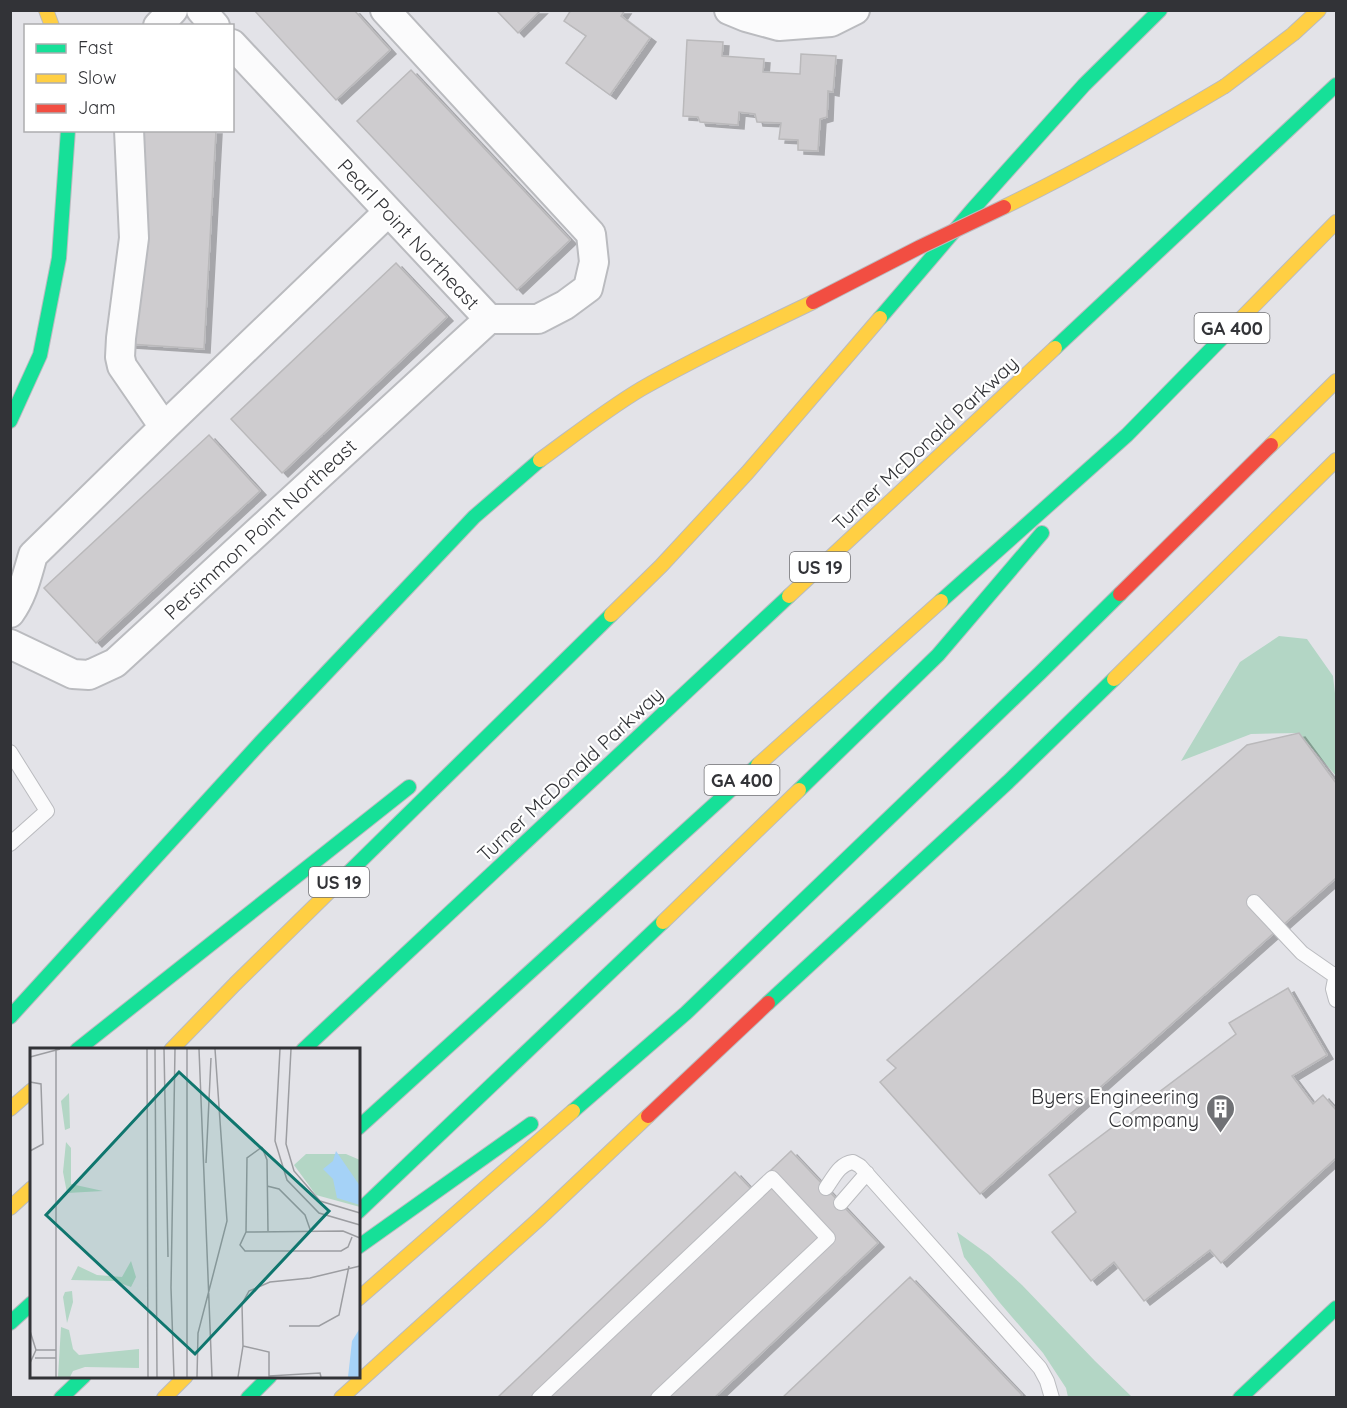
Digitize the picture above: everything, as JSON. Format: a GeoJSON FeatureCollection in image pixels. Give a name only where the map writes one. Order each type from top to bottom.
{"type":"FeatureCollection","features":[{"type":"Feature","properties":{"kind":"main road","name":"US 19"},"geometry":{"type":"LineString","coordinates":[[173,1048],[235,984],[661,566],[747,473],[988,191],[1084,85],[1160,10]]}},
{"type":"Feature","properties":{"kind":"main road"},"geometry":{"type":"LineString","coordinates":[[10,1017],[261,742],[474,517],[530,468],[588,424],[640,390],[695,360],[1061,179],[1161,124],[1225,86],[1293,34],[1318,10]]}},
{"type":"Feature","properties":{"kind":"main road","name":"Turner McDonald Parkway"},"geometry":{"type":"LineString","coordinates":[[305,1048],[1336,85]]}},
{"type":"Feature","properties":{"kind":"main road"},"geometry":{"type":"LineString","coordinates":[[10,421],[40,355],[59,258],[68,132]]}},
{"type":"Feature","properties":{"kind":"main road","name":"GA 400"},"geometry":{"type":"LineString","coordinates":[[360,1126],[1126,435],[1336,222]]}},
{"type":"Feature","properties":{"kind":"main road"},"geometry":{"type":"LineString","coordinates":[[360,1297],[686,1013],[1040,673],[1336,381]]}},
{"type":"Feature","properties":{"kind":"main road"},"geometry":{"type":"LineString","coordinates":[[360,1210],[657,928],[938,655],[1126,435]]}},
{"type":"Feature","properties":{"kind":"main road"},"geometry":{"type":"LineString","coordinates":[[341,1398],[539,1219],[1008,782],[1336,459]]}},
{"type":"Feature","properties":{"kind":"main road"},"geometry":{"type":"LineString","coordinates":[[443,761],[508,716]]}},
{"type":"Feature","properties":{"kind":"main road"},"geometry":{"type":"LineString","coordinates":[[80,1048],[424,776]]}},
{"type":"Feature","properties":{"kind":"main road"},"geometry":{"type":"LineString","coordinates":[[570,1095],[686,1013]]}},
{"type":"Feature","properties":{"kind":"main road"},"geometry":{"type":"LineString","coordinates":[[10,1109],[30,1092]]}},
{"type":"Feature","properties":{"kind":"main road"},"geometry":{"type":"LineString","coordinates":[[360,1246],[541,1116]]}},
{"type":"Feature","properties":{"kind":"main road"},"geometry":{"type":"LineString","coordinates":[[10,1208],[30,1190]]}},
{"type":"Feature","properties":{"kind":"main road"},"geometry":{"type":"LineString","coordinates":[[10,1323],[30,1305]]}},
{"type":"Feature","properties":{"kind":"main road"},"geometry":{"type":"LineString","coordinates":[[1240,1398],[1336,1308]]}},
{"type":"Feature","properties":{"kind":"main road"},"geometry":{"type":"LineString","coordinates":[[61,1398],[83,1378]]}},
{"type":"Feature","properties":{"kind":"main road"},"geometry":{"type":"LineString","coordinates":[[164,1398],[185,1378]]}},
{"type":"Feature","properties":{"kind":"main road"},"geometry":{"type":"LineString","coordinates":[[248,1398],[269,1378]]}},
{"type":"Feature","properties":{"kind":"street"},"geometry":{"type":"LineString","coordinates":[[160,24],[173,10]]}},
{"type":"Feature","properties":{"kind":"street"},"geometry":{"type":"LineString","coordinates":[[201,10],[213,24]]}},
{"type":"Feature","properties":{"kind":"street","name":"Pearl Point Northeast"},"geometry":{"type":"LineString","coordinates":[[234,46],[489,319],[538,319],[565,305],[588,288],[594,262],[591,234],[385,10]]}},
{"type":"Feature","properties":{"kind":"street"},"geometry":{"type":"LineString","coordinates":[[729,10],[779,26],[831,22],[855,10]]}},
{"type":"Feature","properties":{"kind":"street"},"geometry":{"type":"LineString","coordinates":[[129,132],[134,238],[120,357],[122,366],[164,427]]}},
{"type":"Feature","properties":{"kind":"street"},"geometry":{"type":"LineString","coordinates":[[10,612],[17,603],[33,555],[388,212]]}},
{"type":"Feature","properties":{"kind":"street","name":"Persimmon Point Northeast"},"geometry":{"type":"LineString","coordinates":[[10,644],[73,674],[89,675],[115,663],[489,319]]}},
{"type":"Feature","properties":{"kind":"lane"},"geometry":{"type":"LineString","coordinates":[[10,752],[47,811],[10,844]]}},
{"type":"Feature","properties":{"kind":"lane"},"geometry":{"type":"LineString","coordinates":[[1254,902],[1302,953],[1336,975],[1333,989],[1336,1000]]}},
{"type":"Feature","properties":{"kind":"lane"},"geometry":{"type":"LineString","coordinates":[[826,1188],[841,1167],[847,1163],[853,1162],[867,1173],[1040,1368],[1052,1398]]}},
{"type":"Feature","properties":{"kind":"lane"},"geometry":{"type":"LineString","coordinates":[[841,1203],[867,1173]]}},
{"type":"Feature","properties":{"kind":"lane"},"geometry":{"type":"LineString","coordinates":[[539,1398],[772,1178],[828,1238],[658,1398]]}},
{"type":"Feature","properties":{"kind":"green space"},"geometry":{"type":"Polygon","coordinates":[[[1279,636],[1307,639],[1333,676],[1336,702],[1336,776],[1299,733],[1251,734],[1181,761],[1240,662],[1279,636]]]}},
{"type":"Feature","properties":{"kind":"green space"},"geometry":{"type":"Polygon","coordinates":[[[957,1232],[989,1255],[1022,1285],[1132,1397],[1068,1397],[1066,1388],[1043,1353],[964,1257],[957,1232]]]}},
{"type":"Feature","properties":{"kind":"building"},"geometry":{"type":"Polygon","coordinates":[[[254,10],[354,10],[390,50],[336,100],[254,10]]]}},
{"type":"Feature","properties":{"kind":"building"},"geometry":{"type":"Polygon","coordinates":[[[496,10],[541,10],[518,33],[496,10]]]}},
{"type":"Feature","properties":{"kind":"building"},"geometry":{"type":"Polygon","coordinates":[[[571,10],[625,10],[621,16],[650,38],[610,95],[566,63],[586,36],[564,21],[571,10]]]}},
{"type":"Feature","properties":{"kind":"building"},"geometry":{"type":"Polygon","coordinates":[[[687,40],[723,42],[722,56],[764,59],[763,72],[800,74],[801,54],[836,56],[833,92],[828,91],[827,117],[820,119],[818,151],[798,150],[798,140],[779,139],[781,123],[757,122],[755,114],[739,112],[738,125],[700,122],[698,117],[683,116],[687,40]]]}},
{"type":"Feature","properties":{"kind":"building"},"geometry":{"type":"Polygon","coordinates":[[[411,70],[570,240],[517,290],[357,121],[411,70]]]}},
{"type":"Feature","properties":{"kind":"building"},"geometry":{"type":"Polygon","coordinates":[[[140,132],[216,132],[204,349],[129,344],[140,132]]]}},
{"type":"Feature","properties":{"kind":"building"},"geometry":{"type":"Polygon","coordinates":[[[396,263],[447,317],[282,473],[231,419],[396,263]]]}},
{"type":"Feature","properties":{"kind":"building"},"geometry":{"type":"Polygon","coordinates":[[[209,435],[260,491],[96,643],[44,588],[209,435]]]}},
{"type":"Feature","properties":{"kind":"building"},"geometry":{"type":"Polygon","coordinates":[[[1299,733],[1336,783],[1336,878],[980,1194],[880,1082],[896,1068],[887,1060],[1247,745],[1299,733]]]}},
{"type":"Feature","properties":{"kind":"building","name":"Byers Engineering Company"},"geometry":{"type":"Polygon","coordinates":[[[1288,988],[1327,1055],[1292,1076],[1313,1104],[1323,1095],[1336,1110],[1336,1158],[1221,1263],[1210,1250],[1144,1301],[1114,1262],[1091,1281],[1052,1232],[1076,1212],[1049,1175],[1236,1034],[1229,1023],[1288,988]]]}},
{"type":"Feature","properties":{"kind":"building"},"geometry":{"type":"Polygon","coordinates":[[[791,1151],[878,1243],[714,1398],[497,1398],[735,1172],[751,1189],[791,1151]]]}},
{"type":"Feature","properties":{"kind":"building"},"geometry":{"type":"Polygon","coordinates":[[[910,1277],[1022,1395],[1019,1398],[782,1398],[910,1277]]]}},
{"type":"Feature","properties":{"kind":"traffic: fast"},"geometry":{"type":"LineString","coordinates":[[880,318],[973,209],[1084,85],[1160,10]]}},
{"type":"Feature","properties":{"kind":"traffic: fast"},"geometry":{"type":"LineString","coordinates":[[1055,348],[1336,85]]}},
{"type":"Feature","properties":{"kind":"traffic: fast"},"geometry":{"type":"LineString","coordinates":[[10,421],[40,355],[59,258],[68,132]]}},
{"type":"Feature","properties":{"kind":"traffic: fast"},"geometry":{"type":"LineString","coordinates":[[941,601],[1127,435],[1225,335]]}},
{"type":"Feature","properties":{"kind":"traffic: fast"},"geometry":{"type":"LineString","coordinates":[[10,1017],[261,742],[474,517],[540,460]]}},
{"type":"Feature","properties":{"kind":"traffic: fast"},"geometry":{"type":"LineString","coordinates":[[799,790],[938,655],[1042,533]]}},
{"type":"Feature","properties":{"kind":"traffic: fast"},"geometry":{"type":"LineString","coordinates":[[573,1111],[686,1013],[1120,594]]}},
{"type":"Feature","properties":{"kind":"traffic: fast"},"geometry":{"type":"LineString","coordinates":[[305,1048],[789,596]]}},
{"type":"Feature","properties":{"kind":"traffic: fast"},"geometry":{"type":"LineString","coordinates":[[336,885],[611,615]]}},
{"type":"Feature","properties":{"kind":"traffic: fast"},"geometry":{"type":"LineString","coordinates":[[768,1003],[1008,782],[1114,679]]}},
{"type":"Feature","properties":{"kind":"traffic: fast"},"geometry":{"type":"LineString","coordinates":[[360,1126],[758,765]]}},
{"type":"Feature","properties":{"kind":"traffic: fast"},"geometry":{"type":"LineString","coordinates":[[80,1048],[409,787]]}},
{"type":"Feature","properties":{"kind":"traffic: fast"},"geometry":{"type":"LineString","coordinates":[[360,1210],[663,922]]}},
{"type":"Feature","properties":{"kind":"traffic: fast"},"geometry":{"type":"LineString","coordinates":[[360,1246],[531,1124]]}},
{"type":"Feature","properties":{"kind":"traffic: fast"},"geometry":{"type":"LineString","coordinates":[[10,1323],[30,1305]]}},
{"type":"Feature","properties":{"kind":"traffic: fast"},"geometry":{"type":"LineString","coordinates":[[1240,1398],[1336,1308]]}},
{"type":"Feature","properties":{"kind":"traffic: fast"},"geometry":{"type":"LineString","coordinates":[[61,1398],[82,1378]]}},
{"type":"Feature","properties":{"kind":"traffic: fast"},"geometry":{"type":"LineString","coordinates":[[248,1398],[268,1378]]}},
{"type":"Feature","properties":{"kind":"traffic: slow"},"geometry":{"type":"LineString","coordinates":[[46,10],[51,24]]}},
{"type":"Feature","properties":{"kind":"traffic: slow"},"geometry":{"type":"LineString","coordinates":[[1225,86],[1293,34],[1319,10]]}},
{"type":"Feature","properties":{"kind":"traffic: slow"},"geometry":{"type":"LineString","coordinates":[[1004,207],[1116,149],[1225,86]]}},
{"type":"Feature","properties":{"kind":"traffic: slow"},"geometry":{"type":"LineString","coordinates":[[1225,335],[1336,222]]}},
{"type":"Feature","properties":{"kind":"traffic: slow"},"geometry":{"type":"LineString","coordinates":[[540,460],[602,414],[641,389],[813,302]]}},
{"type":"Feature","properties":{"kind":"traffic: slow"},"geometry":{"type":"LineString","coordinates":[[611,615],[661,566],[747,473],[880,318]]}},
{"type":"Feature","properties":{"kind":"traffic: slow"},"geometry":{"type":"LineString","coordinates":[[789,596],[1055,348]]}},
{"type":"Feature","properties":{"kind":"traffic: slow"},"geometry":{"type":"LineString","coordinates":[[1271,445],[1336,381]]}},
{"type":"Feature","properties":{"kind":"traffic: slow"},"geometry":{"type":"LineString","coordinates":[[1114,679],[1336,460]]}},
{"type":"Feature","properties":{"kind":"traffic: slow"},"geometry":{"type":"LineString","coordinates":[[758,765],[941,601]]}},
{"type":"Feature","properties":{"kind":"traffic: slow"},"geometry":{"type":"LineString","coordinates":[[663,922],[799,790]]}},
{"type":"Feature","properties":{"kind":"traffic: slow"},"geometry":{"type":"LineString","coordinates":[[173,1048],[336,885]]}},
{"type":"Feature","properties":{"kind":"traffic: slow"},"geometry":{"type":"LineString","coordinates":[[10,1109],[30,1092]]}},
{"type":"Feature","properties":{"kind":"traffic: slow"},"geometry":{"type":"LineString","coordinates":[[360,1297],[573,1111]]}},
{"type":"Feature","properties":{"kind":"traffic: slow"},"geometry":{"type":"LineString","coordinates":[[341,1398],[539,1219],[648,1116]]}},
{"type":"Feature","properties":{"kind":"traffic: slow"},"geometry":{"type":"LineString","coordinates":[[10,1208],[30,1190]]}},
{"type":"Feature","properties":{"kind":"traffic: slow"},"geometry":{"type":"LineString","coordinates":[[164,1398],[184,1378]]}},
{"type":"Feature","properties":{"kind":"traffic: jam"},"geometry":{"type":"LineString","coordinates":[[813,302],[1004,207]]}},
{"type":"Feature","properties":{"kind":"traffic: jam"},"geometry":{"type":"LineString","coordinates":[[1120,594],[1271,445]]}},
{"type":"Feature","properties":{"kind":"traffic: jam"},"geometry":{"type":"LineString","coordinates":[[648,1116],[768,1003]]}},
{"type":"Feature","properties":{"kind":"place","name":"Byers Engineering Company"},"geometry":{"type":"Point","coordinates":[1220,1134]}}]}
